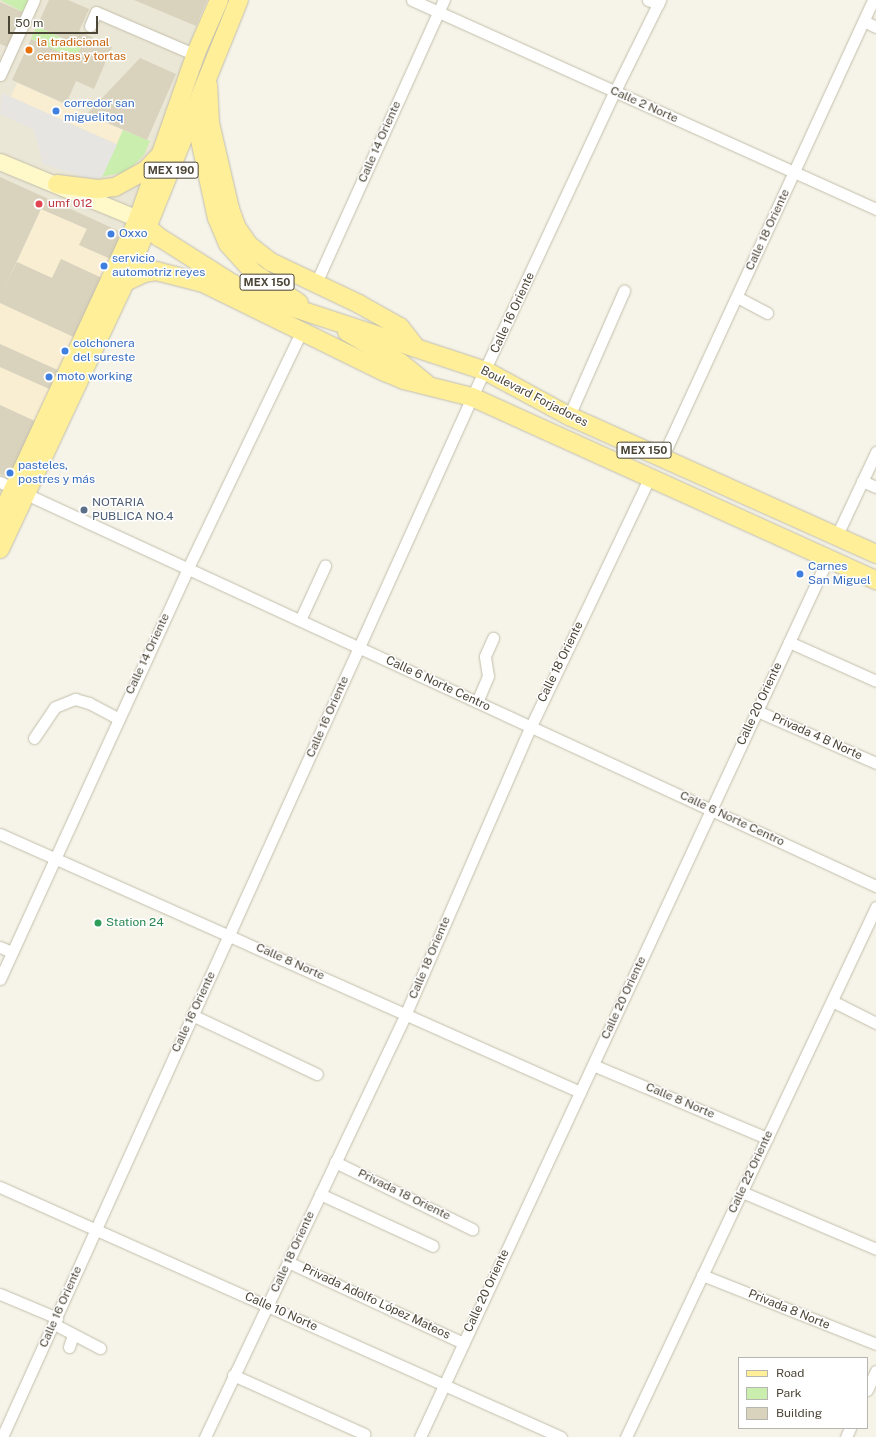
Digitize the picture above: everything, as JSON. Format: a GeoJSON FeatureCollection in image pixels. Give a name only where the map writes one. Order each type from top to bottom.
{"type":"FeatureCollection","features":[{"type":"Feature","properties":{"kind":"main road","name":"MEX 150"},"geometry":{"type":"LineString","coordinates":[[219,0],[196,54],[193,83],[194,113],[217,218],[228,244],[254,273],[317,315],[401,363],[428,384]]}},
{"type":"Feature","properties":{"kind":"main road","name":"MEX 150"},"geometry":{"type":"LineString","coordinates":[[239,0],[208,72],[210,123],[237,228],[249,245],[263,257],[400,327],[414,345]]}},
{"type":"Feature","properties":{"kind":"main road","name":"MEX 190"},"geometry":{"type":"LineString","coordinates":[[0,549],[13,488],[125,282],[143,223],[162,151],[196,54]]}},
{"type":"Feature","properties":{"kind":"main road","name":"MEX 190"},"geometry":{"type":"LineString","coordinates":[[0,518],[13,488],[143,223],[194,113],[208,72]]}},
{"type":"Feature","properties":{"kind":"main road"},"geometry":{"type":"LineString","coordinates":[[57,184],[98,188],[115,187],[146,170],[162,151]]}},
{"type":"Feature","properties":{"kind":"main road"},"geometry":{"type":"LineString","coordinates":[[0,162],[57,184],[143,223]]}},
{"type":"Feature","properties":{"kind":"main road","name":"Boulevard Forjadores"},"geometry":{"type":"LineString","coordinates":[[143,223],[233,284],[279,303],[414,345],[486,371],[569,416],[837,535],[876,554]]}},
{"type":"Feature","properties":{"kind":"main road"},"geometry":{"type":"LineString","coordinates":[[125,282],[149,271],[179,275],[203,283],[301,332],[404,380],[428,384]]}},
{"type":"Feature","properties":{"kind":"main road","name":"Boulevard Forjadores"},"geometry":{"type":"LineString","coordinates":[[428,384],[472,397],[876,580]]}},
{"type":"Feature","properties":{"kind":"street"},"geometry":{"type":"LineString","coordinates":[[0,75],[34,0]]}},
{"type":"Feature","properties":{"kind":"street","name":"Calle 2 Norte"},"geometry":{"type":"LineString","coordinates":[[412,0],[876,209]]}},
{"type":"Feature","properties":{"kind":"street","name":"Calle 14 Oriente"},"geometry":{"type":"LineString","coordinates":[[316,284],[444,0]]}},
{"type":"Feature","properties":{"kind":"street","name":"Calle 18 Oriente"},"geometry":{"type":"LineString","coordinates":[[662,458],[864,21],[872,0]]}},
{"type":"Feature","properties":{"kind":"street","name":"Calle 16 Oriente"},"geometry":{"type":"LineString","coordinates":[[2,1437],[192,1015],[230,935],[360,648],[472,397],[486,371],[655,1]]}},
{"type":"Feature","properties":{"kind":"street"},"geometry":{"type":"LineString","coordinates":[[90,26],[96,12],[196,54]]}},
{"type":"Feature","properties":{"kind":"street"},"geometry":{"type":"LineString","coordinates":[[864,21],[876,26]]}},
{"type":"Feature","properties":{"kind":"street"},"geometry":{"type":"LineString","coordinates":[[569,416],[624,291]]}},
{"type":"Feature","properties":{"kind":"street"},"geometry":{"type":"LineString","coordinates":[[737,297],[767,313]]}},
{"type":"Feature","properties":{"kind":"street","name":"Calle 14 Oriente"},"geometry":{"type":"LineString","coordinates":[[0,979],[188,568],[301,332]]}},
{"type":"Feature","properties":{"kind":"street"},"geometry":{"type":"LineString","coordinates":[[837,535],[876,452]]}},
{"type":"Feature","properties":{"kind":"street","name":"Calle 18 Oriente"},"geometry":{"type":"LineString","coordinates":[[207,1436],[233,1375],[406,1013],[531,726],[650,477]]}},
{"type":"Feature","properties":{"kind":"street"},"geometry":{"type":"LineString","coordinates":[[862,481],[876,487]]}},
{"type":"Feature","properties":{"kind":"street","name":"Calle 6 Norte Centro"},"geometry":{"type":"LineString","coordinates":[[13,488],[876,886]]}},
{"type":"Feature","properties":{"kind":"street","name":"Calle 20 Oriente"},"geometry":{"type":"LineString","coordinates":[[420,1437],[828,558]]}},
{"type":"Feature","properties":{"kind":"street"},"geometry":{"type":"LineString","coordinates":[[300,620],[325,566]]}},
{"type":"Feature","properties":{"kind":"street"},"geometry":{"type":"LineString","coordinates":[[477,702],[488,676],[485,656],[492,638]]}},
{"type":"Feature","properties":{"kind":"street"},"geometry":{"type":"LineString","coordinates":[[789,642],[876,681]]}},
{"type":"Feature","properties":{"kind":"street"},"geometry":{"type":"LineString","coordinates":[[34,738],[55,707],[75,699],[89,704],[119,719]]}},
{"type":"Feature","properties":{"kind":"street","name":"Privada 4 B Norte"},"geometry":{"type":"LineString","coordinates":[[757,711],[876,763]]}},
{"type":"Feature","properties":{"kind":"street","name":"Calle 8 Norte"},"geometry":{"type":"LineString","coordinates":[[0,834],[406,1013],[580,1092]]}},
{"type":"Feature","properties":{"kind":"street","name":"Calle 22 Oriente"},"geometry":{"type":"LineString","coordinates":[[626,1437],[876,907]]}},
{"type":"Feature","properties":{"kind":"street"},"geometry":{"type":"LineString","coordinates":[[0,947],[12,952]]}},
{"type":"Feature","properties":{"kind":"street"},"geometry":{"type":"LineString","coordinates":[[832,1001],[876,1023]]}},
{"type":"Feature","properties":{"kind":"street"},"geometry":{"type":"LineString","coordinates":[[192,1015],[317,1074]]}},
{"type":"Feature","properties":{"kind":"street","name":"Calle 8 Norte"},"geometry":{"type":"LineString","coordinates":[[593,1065],[767,1138]]}},
{"type":"Feature","properties":{"kind":"street","name":"Privada 18 Oriente"},"geometry":{"type":"LineString","coordinates":[[336,1162],[472,1229]]}},
{"type":"Feature","properties":{"kind":"street","name":"Calle 10 Norte"},"geometry":{"type":"LineString","coordinates":[[0,1187],[561,1437]]}},
{"type":"Feature","properties":{"kind":"street"},"geometry":{"type":"LineString","coordinates":[[742,1192],[876,1249]]}},
{"type":"Feature","properties":{"kind":"street"},"geometry":{"type":"LineString","coordinates":[[320,1194],[433,1246]]}},
{"type":"Feature","properties":{"kind":"street","name":"Privada Adolfo López Mateos"},"geometry":{"type":"LineString","coordinates":[[288,1262],[464,1343]]}},
{"type":"Feature","properties":{"kind":"street","name":"Privada 8 Norte"},"geometry":{"type":"LineString","coordinates":[[702,1275],[876,1344]]}},
{"type":"Feature","properties":{"kind":"street"},"geometry":{"type":"LineString","coordinates":[[0,1294],[55,1321],[73,1335],[100,1348]]}},
{"type":"Feature","properties":{"kind":"street"},"geometry":{"type":"LineString","coordinates":[[68,1347],[73,1335]]}},
{"type":"Feature","properties":{"kind":"street"},"geometry":{"type":"LineString","coordinates":[[868,1388],[876,1371]]}},
{"type":"Feature","properties":{"kind":"street"},"geometry":{"type":"LineString","coordinates":[[233,1375],[364,1434]]}},
{"type":"Feature","properties":{"kind":"shaded area"},"geometry":{"type":"Polygon","coordinates":[[[0,0],[221,0],[161,151],[0,518],[0,0]]]}},
{"type":"Feature","properties":{"kind":"shaded area"},"geometry":{"type":"Polygon","coordinates":[[[17,83],[123,130],[117,144],[11,97],[17,83]]]}},
{"type":"Feature","properties":{"kind":"shaded area"},"geometry":{"type":"Polygon","coordinates":[[[2,93],[117,145],[102,177],[90,179],[43,164],[34,130],[0,114],[2,93]]]}},
{"type":"Feature","properties":{"kind":"shaded area"},"geometry":{"type":"Polygon","coordinates":[[[41,209],[87,229],[79,245],[113,260],[104,279],[61,259],[52,278],[17,262],[41,209]]]}},
{"type":"Feature","properties":{"kind":"shaded area"},"geometry":{"type":"Polygon","coordinates":[[[0,303],[78,339],[62,372],[0,344],[0,303]]]}},
{"type":"Feature","properties":{"kind":"shaded area"},"geometry":{"type":"Polygon","coordinates":[[[0,367],[54,391],[37,422],[0,405],[0,367]]]}},
{"type":"Feature","properties":{"kind":"green space"},"geometry":{"type":"Polygon","coordinates":[[[0,0],[31,0],[25,13],[0,0]]]}},
{"type":"Feature","properties":{"kind":"green space"},"geometry":{"type":"Polygon","coordinates":[[[37,26],[81,47],[75,60],[31,39],[37,26]]]}},
{"type":"Feature","properties":{"kind":"green space"},"geometry":{"type":"Polygon","coordinates":[[[123,130],[150,141],[144,155],[124,172],[102,177],[123,130]]]}},
{"type":"Feature","properties":{"kind":"building"},"geometry":{"type":"Polygon","coordinates":[[[49,0],[68,0],[89,9],[79,31],[112,47],[94,89],[76,81],[66,104],[12,80],[31,39],[75,59],[81,47],[37,26],[49,0]]]}},
{"type":"Feature","properties":{"kind":"building"},"geometry":{"type":"Polygon","coordinates":[[[134,0],[207,0],[196,26],[134,0]]]}},
{"type":"Feature","properties":{"kind":"building"},"geometry":{"type":"Polygon","coordinates":[[[0,2],[25,13],[8,47],[0,44],[0,2]]]}},
{"type":"Feature","properties":{"kind":"building"},"geometry":{"type":"Polygon","coordinates":[[[140,58],[176,74],[147,140],[87,114],[140,58]]]}},
{"type":"Feature","properties":{"kind":"building"},"geometry":{"type":"Polygon","coordinates":[[[0,177],[119,231],[122,235],[113,260],[79,245],[87,229],[41,209],[3,291],[17,262],[52,278],[61,259],[104,279],[78,339],[0,303],[0,177]]]}},
{"type":"Feature","properties":{"kind":"building"},"geometry":{"type":"Polygon","coordinates":[[[0,344],[62,372],[54,391],[0,367],[0,344]]]}},
{"type":"Feature","properties":{"kind":"building"},"geometry":{"type":"Polygon","coordinates":[[[0,405],[37,422],[12,479],[0,474],[0,405]]]}},
{"type":"Feature","properties":{"kind":"place","name":"la tradicional cemitas y tortas"},"geometry":{"type":"Point","coordinates":[29,50]}},
{"type":"Feature","properties":{"kind":"place","name":"corredor san miguelitoq"},"geometry":{"type":"Point","coordinates":[56,111]}},
{"type":"Feature","properties":{"kind":"place","name":"umf 012"},"geometry":{"type":"Point","coordinates":[39,204]}},
{"type":"Feature","properties":{"kind":"place","name":"Oxxo"},"geometry":{"type":"Point","coordinates":[111,234]}},
{"type":"Feature","properties":{"kind":"place","name":"servicio automotriz reyes"},"geometry":{"type":"Point","coordinates":[104,266]}},
{"type":"Feature","properties":{"kind":"place","name":"colchonera del sureste"},"geometry":{"type":"Point","coordinates":[65,351]}},
{"type":"Feature","properties":{"kind":"place","name":"moto working"},"geometry":{"type":"Point","coordinates":[49,377]}},
{"type":"Feature","properties":{"kind":"place","name":"pasteles, postres y más"},"geometry":{"type":"Point","coordinates":[10,473]}},
{"type":"Feature","properties":{"kind":"place","name":"NOTARIA PUBLICA NO.4"},"geometry":{"type":"Point","coordinates":[84,510]}},
{"type":"Feature","properties":{"kind":"place","name":"Carnes San Miguel"},"geometry":{"type":"Point","coordinates":[800,574]}},
{"type":"Feature","properties":{"kind":"place","name":"Station 24"},"geometry":{"type":"Point","coordinates":[98,923]}}]}
